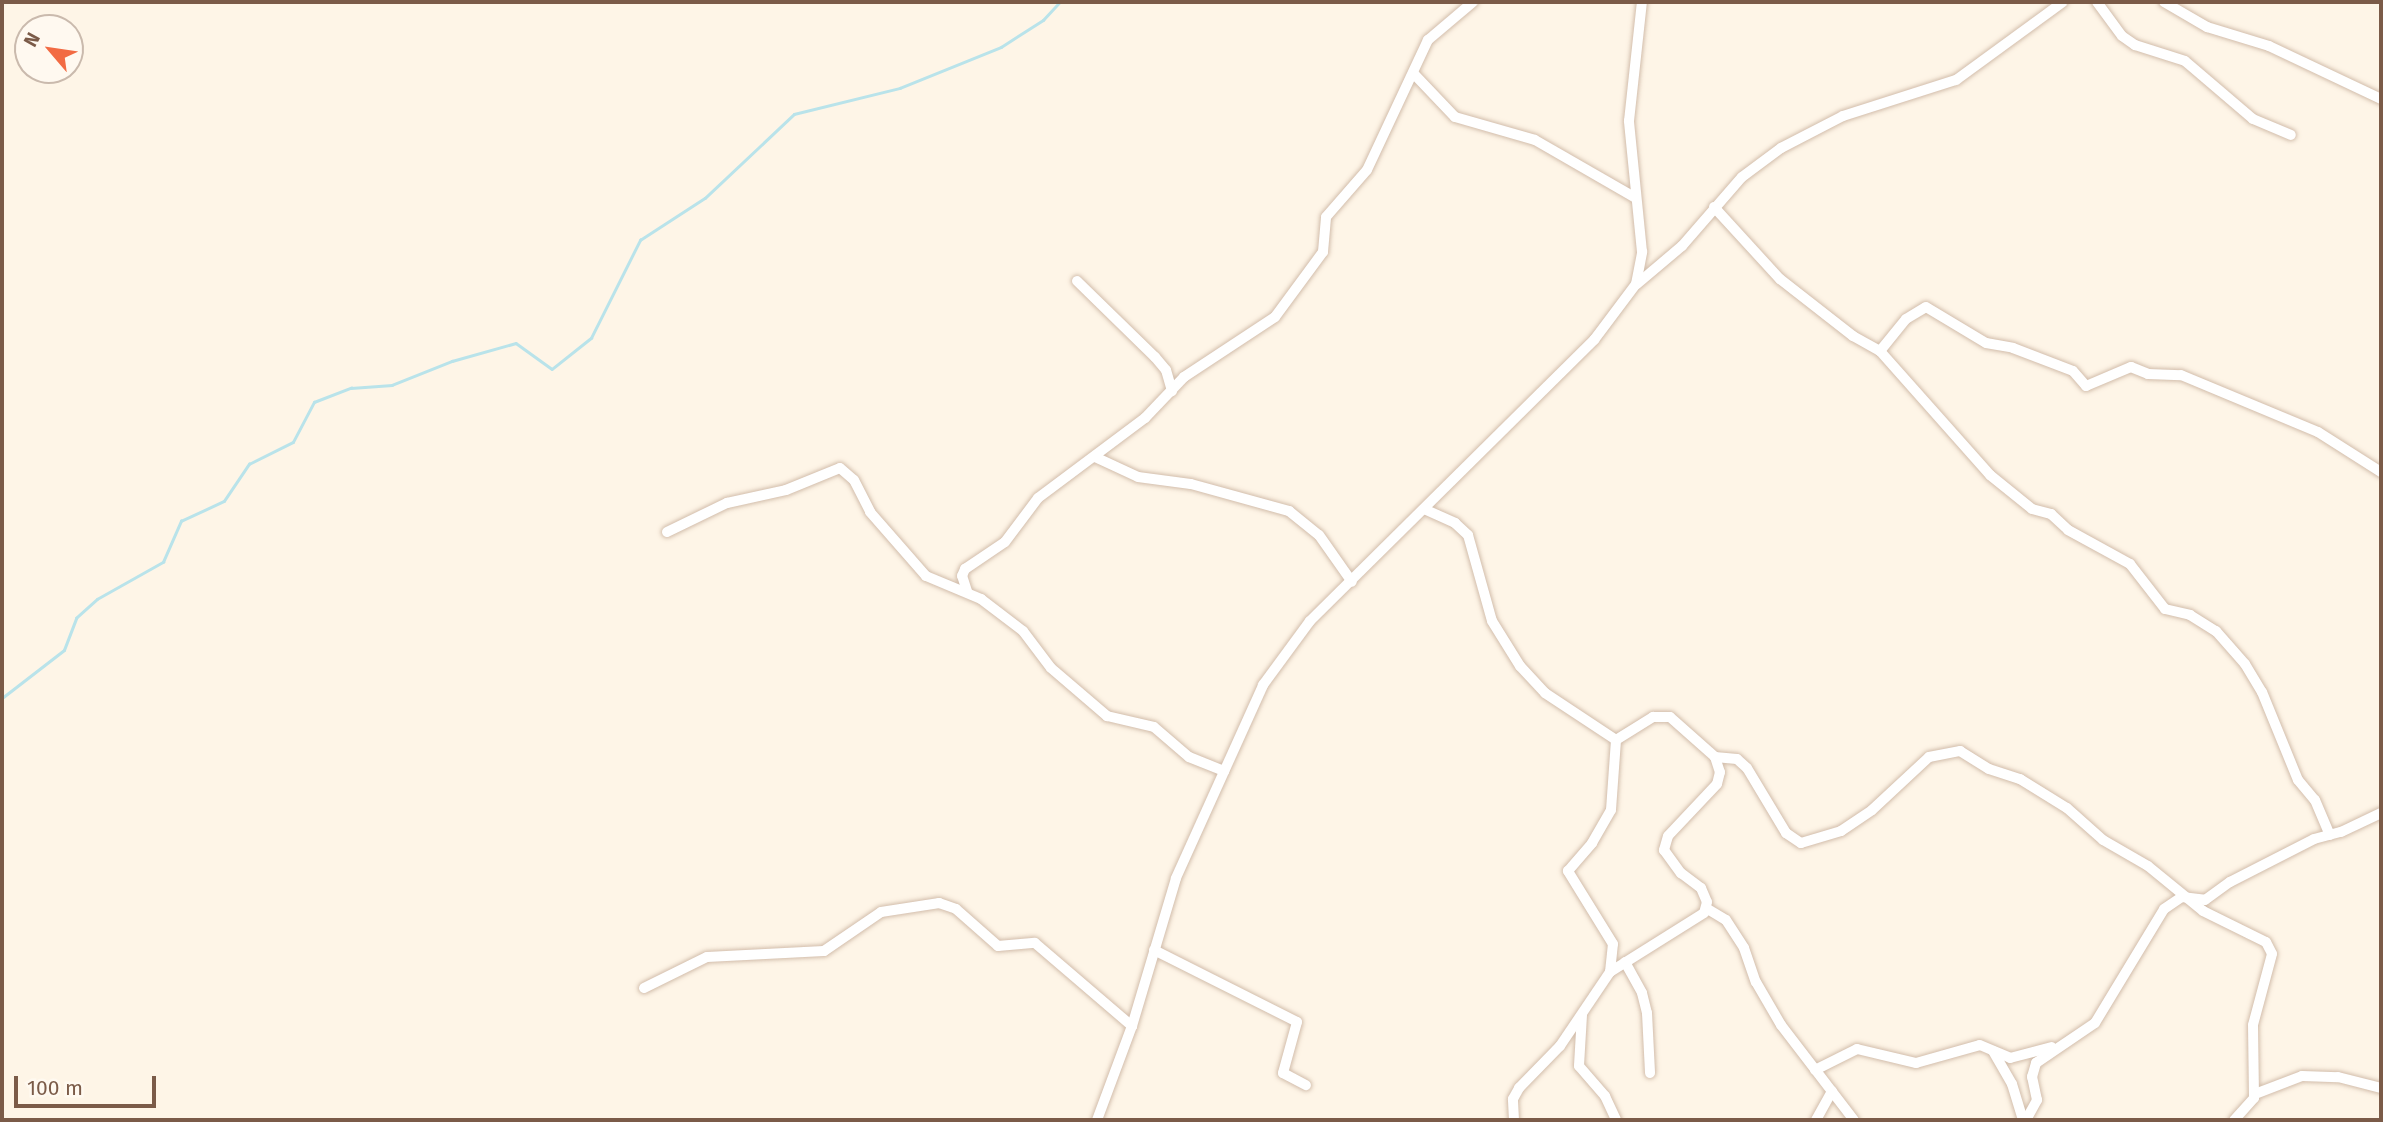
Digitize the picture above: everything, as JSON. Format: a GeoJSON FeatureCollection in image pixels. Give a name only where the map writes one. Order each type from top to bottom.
{"type":"FeatureCollection","features":[{"type":"Feature","properties":{"kind":"street"},"geometry":{"type":"LineString","coordinates":[[967,591],[962,576],[965,569],[1005,542],[1038,498],[1095,457],[1172,391],[1184,377],[1275,317],[1321,256],[1326,217],[1367,170],[1433,34],[1473,2]]}},
{"type":"Feature","properties":{"kind":"street"},"geometry":{"type":"LineString","coordinates":[[1636,284],[1642,252],[1634,197],[1629,121],[1642,2]]}},
{"type":"Feature","properties":{"kind":"street"},"geometry":{"type":"LineString","coordinates":[[1097,1120],[1132,1026],[1176,878],[1250,706],[1302,629],[1594,340],[1636,284],[1682,246],[1742,177],[1781,148],[1843,116],[1956,80],[2063,2]]}},
{"type":"Feature","properties":{"kind":"street"},"geometry":{"type":"LineString","coordinates":[[2098,2],[2122,36],[2135,45],[2185,61],[2253,119],[2291,135]]}},
{"type":"Feature","properties":{"kind":"street"},"geometry":{"type":"LineString","coordinates":[[2164,2],[2207,27],[2269,46],[2381,99]]}},
{"type":"Feature","properties":{"kind":"street"},"geometry":{"type":"LineString","coordinates":[[1414,74],[1455,117],[1535,140],[1634,197]]}},
{"type":"Feature","properties":{"kind":"street"},"geometry":{"type":"LineString","coordinates":[[1714,207],[1780,279],[1853,336],[1880,351],[1938,421],[2000,484],[2032,509],[2051,514],[2068,530],[2130,564],[2165,609],[2190,615],[2216,631],[2245,664],[2262,692],[2298,780],[2315,800],[2330,835]]}},
{"type":"Feature","properties":{"kind":"street"},"geometry":{"type":"LineString","coordinates":[[1077,281],[1155,357],[1166,370],[1172,391]]}},
{"type":"Feature","properties":{"kind":"street"},"geometry":{"type":"LineString","coordinates":[[1880,351],[1906,319],[1926,307],[1986,343],[2013,348],[2067,369],[2086,386],[2131,366],[2148,374],[2181,375],[2318,432],[2381,472]]}},
{"type":"Feature","properties":{"kind":"street"},"geometry":{"type":"LineString","coordinates":[[1095,457],[1138,477],[1191,484],[1289,511],[1318,535],[1352,582]]}},
{"type":"Feature","properties":{"kind":"street"},"geometry":{"type":"LineString","coordinates":[[667,532],[718,506],[786,490],[840,468],[854,480],[870,512],[919,569],[934,581],[967,591],[1023,631],[1047,663],[1107,716],[1154,727],[1189,757],[1224,771]]}},
{"type":"Feature","properties":{"kind":"street"},"geometry":{"type":"LineString","coordinates":[[1424,509],[1455,523],[1468,535],[1486,610],[1527,675],[1602,734],[1616,740]]}},
{"type":"Feature","properties":{"kind":"street"},"geometry":{"type":"LineString","coordinates":[[1616,740],[1663,715],[1715,757],[1720,772],[1717,784],[1668,836],[1664,850],[1681,873],[1701,888],[1706,908],[1726,920],[1781,1025],[1854,1120]]}},
{"type":"Feature","properties":{"kind":"street"},"geometry":{"type":"LineString","coordinates":[[1610,972],[1613,944],[1568,871],[1592,844],[1611,810],[1616,740]]}},
{"type":"Feature","properties":{"kind":"street"},"geometry":{"type":"LineString","coordinates":[[1715,757],[1737,759],[1748,768],[1786,833],[1801,843],[1841,831],[1872,810],[1929,757],[1960,751],[2058,802],[2103,840],[2148,866],[2182,897],[2272,949],[2268,979],[2253,1026],[2255,1094]]}},
{"type":"Feature","properties":{"kind":"street"},"geometry":{"type":"LineString","coordinates":[[2024,1120],[2037,1100],[2034,1066],[2056,1047],[2095,1023],[2150,938],[2157,917],[2182,897],[2205,900],[2230,882],[2381,813]]}},
{"type":"Feature","properties":{"kind":"street"},"geometry":{"type":"LineString","coordinates":[[644,988],[708,957],[824,951],[881,912],[939,903],[956,909],[998,946],[1035,943],[1132,1026]]}},
{"type":"Feature","properties":{"kind":"street"},"geometry":{"type":"LineString","coordinates":[[1514,1120],[1513,1098],[1519,1088],[1560,1046],[1610,972],[1706,908]]}},
{"type":"Feature","properties":{"kind":"street"},"geometry":{"type":"LineString","coordinates":[[1154,950],[1297,1022],[1283,1073],[1306,1085]]}},
{"type":"Feature","properties":{"kind":"street"},"geometry":{"type":"LineString","coordinates":[[1625,962],[1642,993],[1647,1013],[1650,1073]]}},
{"type":"Feature","properties":{"kind":"street"},"geometry":{"type":"LineString","coordinates":[[1582,1014],[1579,1066],[1605,1096],[1616,1120]]}},
{"type":"Feature","properties":{"kind":"street"},"geometry":{"type":"LineString","coordinates":[[1815,1070],[1857,1049],[1916,1063],[1980,1045],[2014,1058],[2056,1047]]}},
{"type":"Feature","properties":{"kind":"street"},"geometry":{"type":"LineString","coordinates":[[1993,1051],[2012,1084],[2024,1120]]}},
{"type":"Feature","properties":{"kind":"street"},"geometry":{"type":"LineString","coordinates":[[2234,1120],[2255,1094],[2302,1076],[2338,1077],[2381,1088]]}},
{"type":"Feature","properties":{"kind":"street"},"geometry":{"type":"LineString","coordinates":[[1816,1120],[1832,1091]]}},
{"type":"Feature","properties":{"kind":"waterway"},"geometry":{"type":"LineString","coordinates":[[2,698],[64,650],[76,618],[97,599],[163,562],[181,521],[224,501],[249,464],[293,442],[314,402],[351,388],[392,385],[452,361],[516,343],[552,369],[591,338],[640,240],[705,198],[794,114],[900,88],[1001,47],[1043,20],[1060,2]]}}]}
